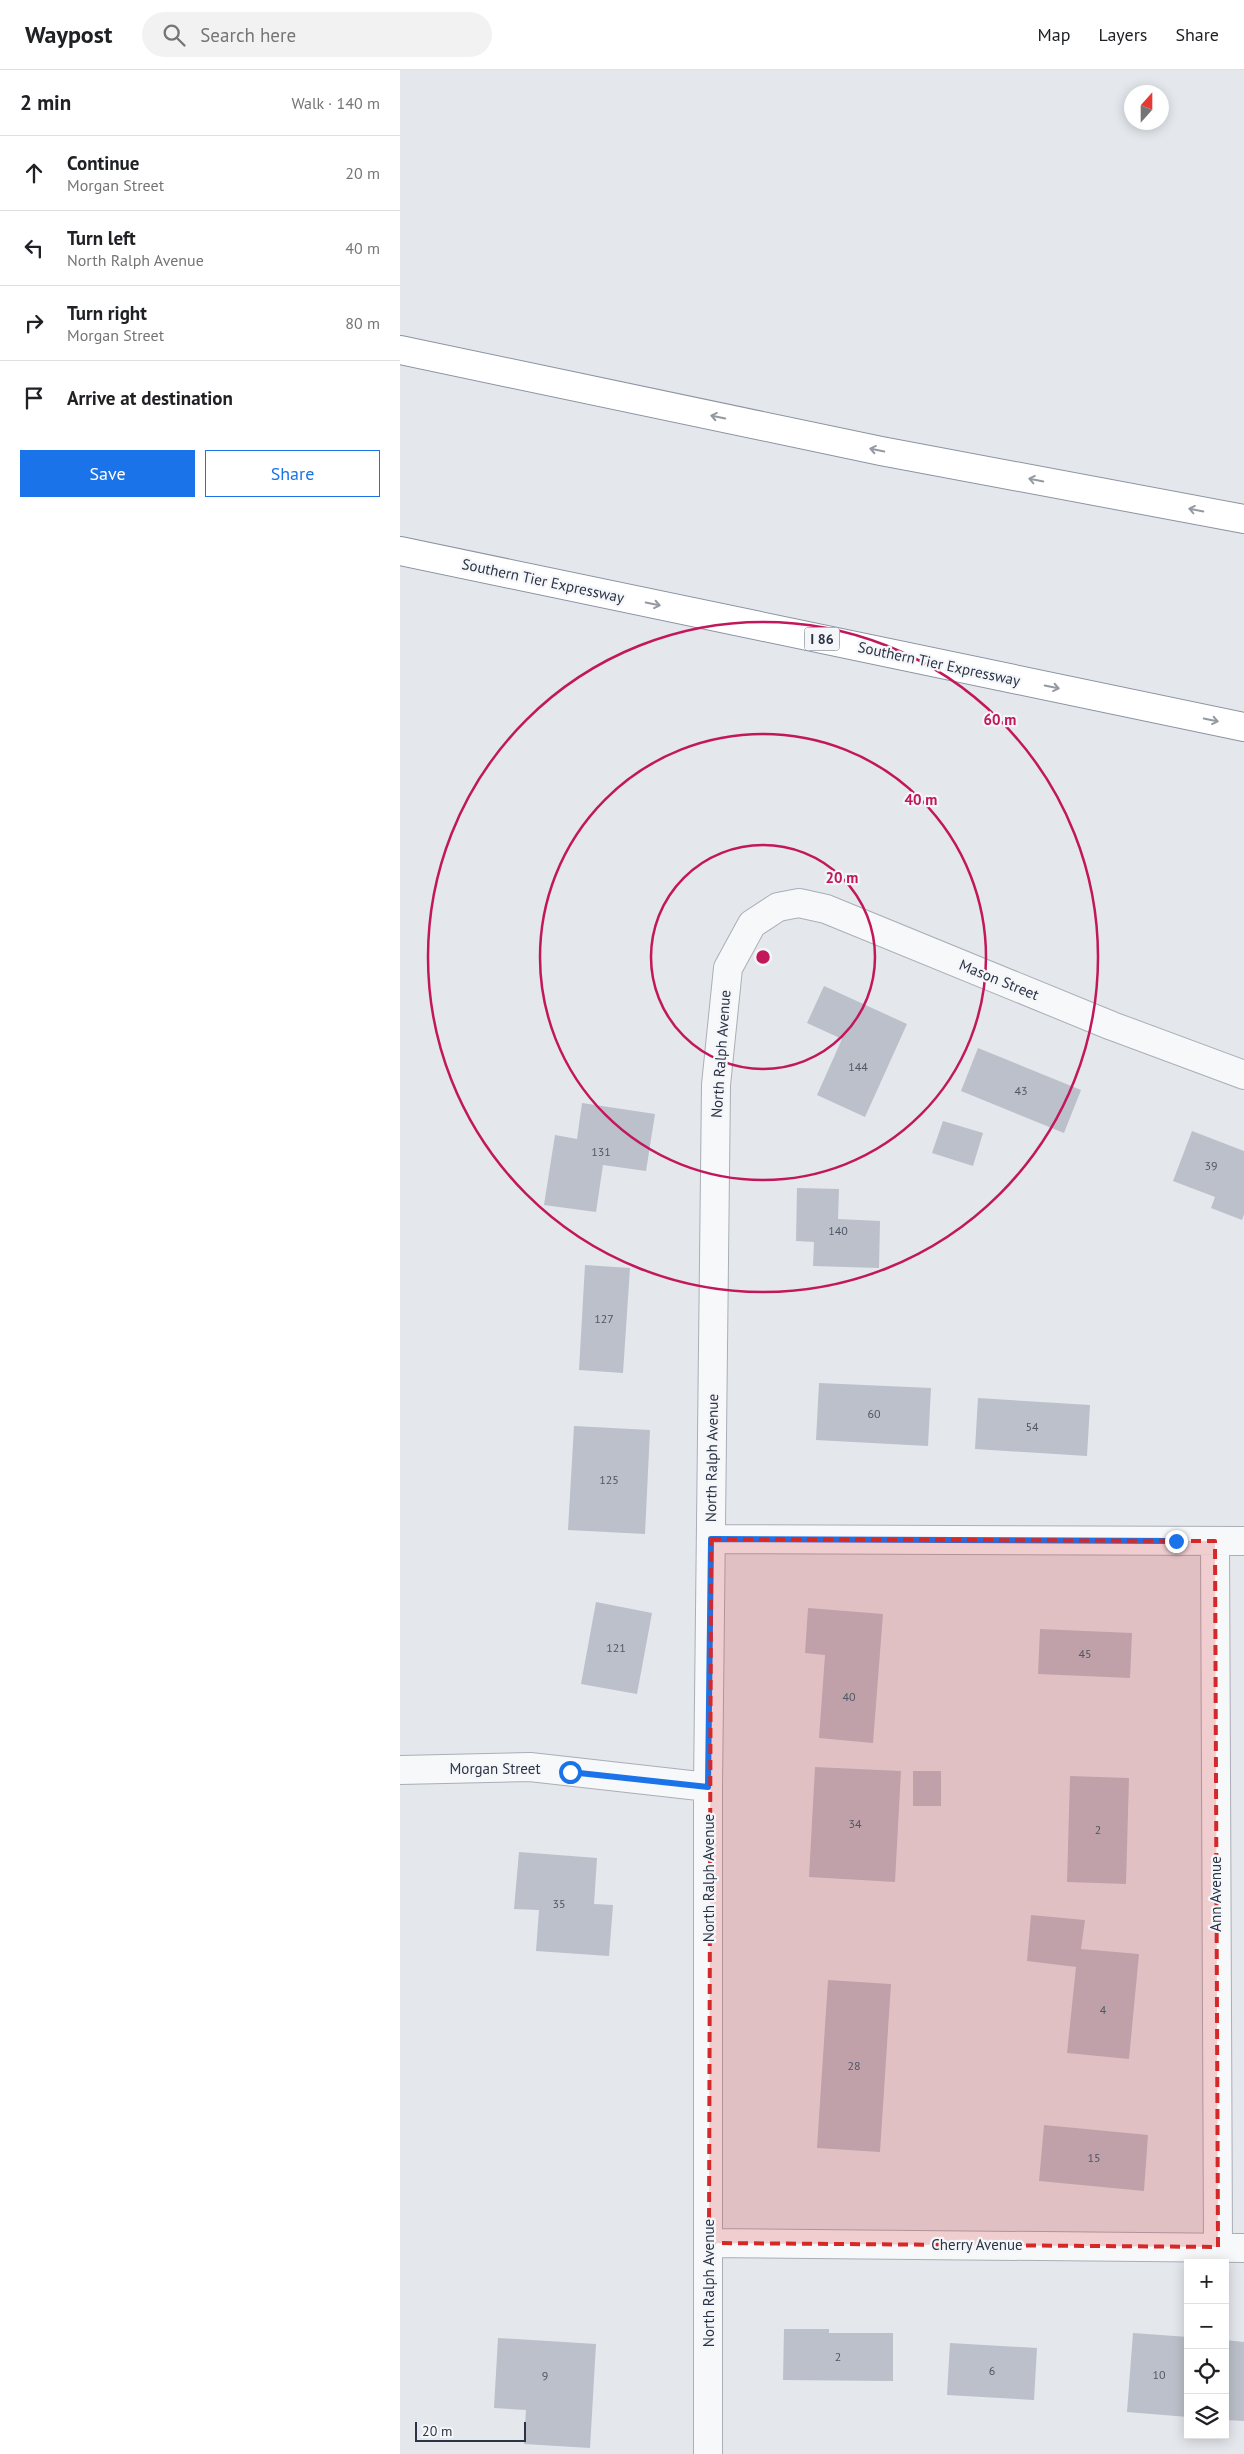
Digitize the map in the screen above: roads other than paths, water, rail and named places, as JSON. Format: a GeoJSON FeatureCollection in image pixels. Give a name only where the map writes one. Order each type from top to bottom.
{"type":"FeatureCollection","features":[{"type":"Feature","properties":{"kind":"highway"},"geometry":{"type":"LineString","coordinates":[[400,350],[882,451],[1244,519]]}},
{"type":"Feature","properties":{"kind":"highway","name":"Southern Tier Expressway"},"geometry":{"type":"LineString","coordinates":[[400,551],[1244,727]]}},
{"type":"Feature","properties":{"kind":"street","name":"Mason Street"},"geometry":{"type":"LineString","coordinates":[[755,921],[778,908],[799,903],[826,909],[1112,1026],[1244,1075]]}},
{"type":"Feature","properties":{"kind":"street","name":"North Ralph Avenue"},"geometry":{"type":"LineString","coordinates":[[708,2454],[708,1787],[716,1085],[728,968],[755,921]]}},
{"type":"Feature","properties":{"kind":"street"},"geometry":{"type":"LineString","coordinates":[[711,1539],[1244,1541]]}},
{"type":"Feature","properties":{"kind":"street","name":"Ann Avenue"},"geometry":{"type":"LineString","coordinates":[[1215,1541],[1231,2247]]}},
{"type":"Feature","properties":{"kind":"street","name":"Morgan Street"},"geometry":{"type":"LineString","coordinates":[[400,1770],[530,1767],[708,1787]]}},
{"type":"Feature","properties":{"kind":"street","name":"Cherry Avenue"},"geometry":{"type":"LineString","coordinates":[[709,2243],[1231,2247]]}}]}
